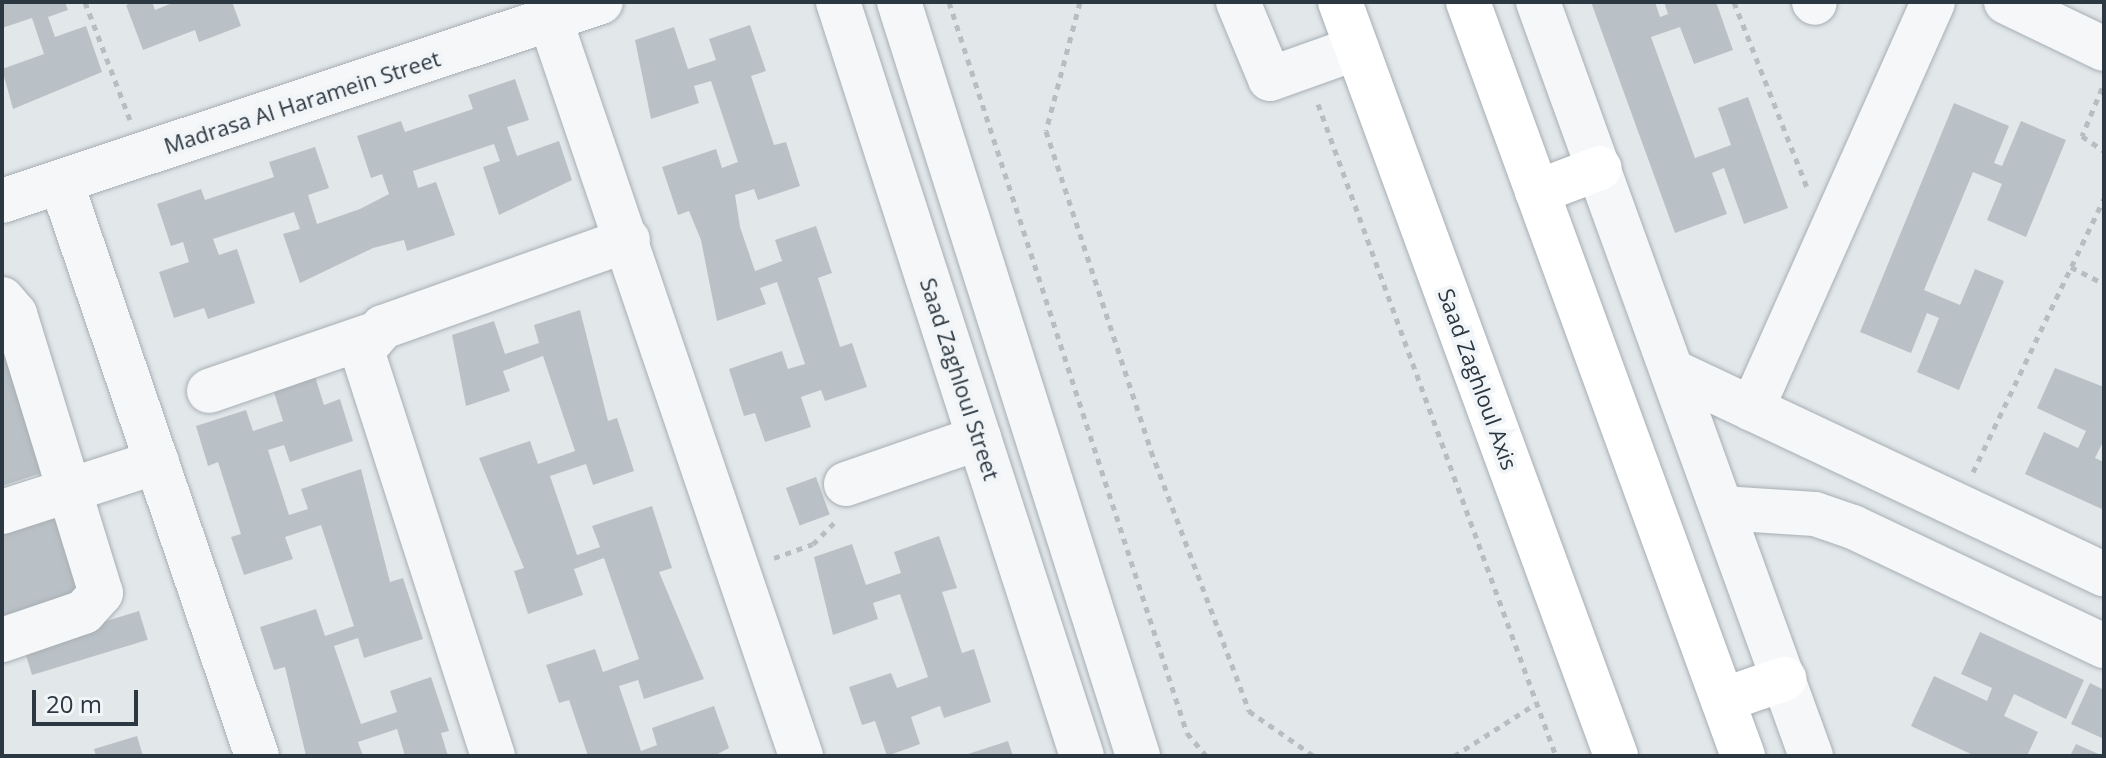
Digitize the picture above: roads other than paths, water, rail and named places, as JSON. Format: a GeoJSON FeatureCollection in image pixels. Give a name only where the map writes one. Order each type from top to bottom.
{"type":"FeatureCollection","features":[{"type":"Feature","properties":{"kind":"main road","name":"Saad Zaghloul Axis"},"geometry":{"type":"LineString","coordinates":[[1340,2],[1616,756]]}},
{"type":"Feature","properties":{"kind":"main road"},"geometry":{"type":"LineString","coordinates":[[1357,48],[1360,2]]}},
{"type":"Feature","properties":{"kind":"main road"},"geometry":{"type":"LineString","coordinates":[[1468,2],[1743,756]]}},
{"type":"Feature","properties":{"kind":"main road"},"geometry":{"type":"LineString","coordinates":[[1537,192],[1600,168]]}},
{"type":"Feature","properties":{"kind":"main road"},"geometry":{"type":"LineString","coordinates":[[1723,700],[1784,679]]}},
{"type":"Feature","properties":{"kind":"street","name":"Madrasa Al Haramein Street"},"geometry":{"type":"LineString","coordinates":[[2,201],[601,2]]}},
{"type":"Feature","properties":{"kind":"street","name":"Saad Zaghloul Street"},"geometry":{"type":"LineString","coordinates":[[838,2],[1082,756]]}},
{"type":"Feature","properties":{"kind":"street"},"geometry":{"type":"LineString","coordinates":[[899,2],[1138,756]]}},
{"type":"Feature","properties":{"kind":"street"},"geometry":{"type":"LineString","coordinates":[[1238,2],[1270,79],[1305,70],[1357,48]]}},
{"type":"Feature","properties":{"kind":"street"},"geometry":{"type":"LineString","coordinates":[[1538,2],[1811,756]]}},
{"type":"Feature","properties":{"kind":"street"},"geometry":{"type":"LineString","coordinates":[[1752,409],[1933,2]]}},
{"type":"Feature","properties":{"kind":"street"},"geometry":{"type":"LineString","coordinates":[[2006,2],[2104,49]]}},
{"type":"Feature","properties":{"kind":"street"},"geometry":{"type":"LineString","coordinates":[[550,19],[628,240],[801,756]]}},
{"type":"Feature","properties":{"kind":"street"},"geometry":{"type":"LineString","coordinates":[[61,182],[257,756]]}},
{"type":"Feature","properties":{"kind":"street"},"geometry":{"type":"LineString","coordinates":[[209,391],[369,336],[628,240]]}},
{"type":"Feature","properties":{"kind":"street"},"geometry":{"type":"LineString","coordinates":[[2,299],[15,314],[101,583],[98,601],[2,640]]}},
{"type":"Feature","properties":{"kind":"street"},"geometry":{"type":"LineString","coordinates":[[369,336],[362,351],[493,756]]}},
{"type":"Feature","properties":{"kind":"street"},"geometry":{"type":"LineString","coordinates":[[1674,372],[2104,574]]}},
{"type":"Feature","properties":{"kind":"street"},"geometry":{"type":"LineString","coordinates":[[846,484],[979,438]]}},
{"type":"Feature","properties":{"kind":"street"},"geometry":{"type":"LineString","coordinates":[[2,512],[157,462]]}},
{"type":"Feature","properties":{"kind":"street"},"geometry":{"type":"LineString","coordinates":[[1722,508],[1815,514],[1853,527],[2104,646]]}}]}
